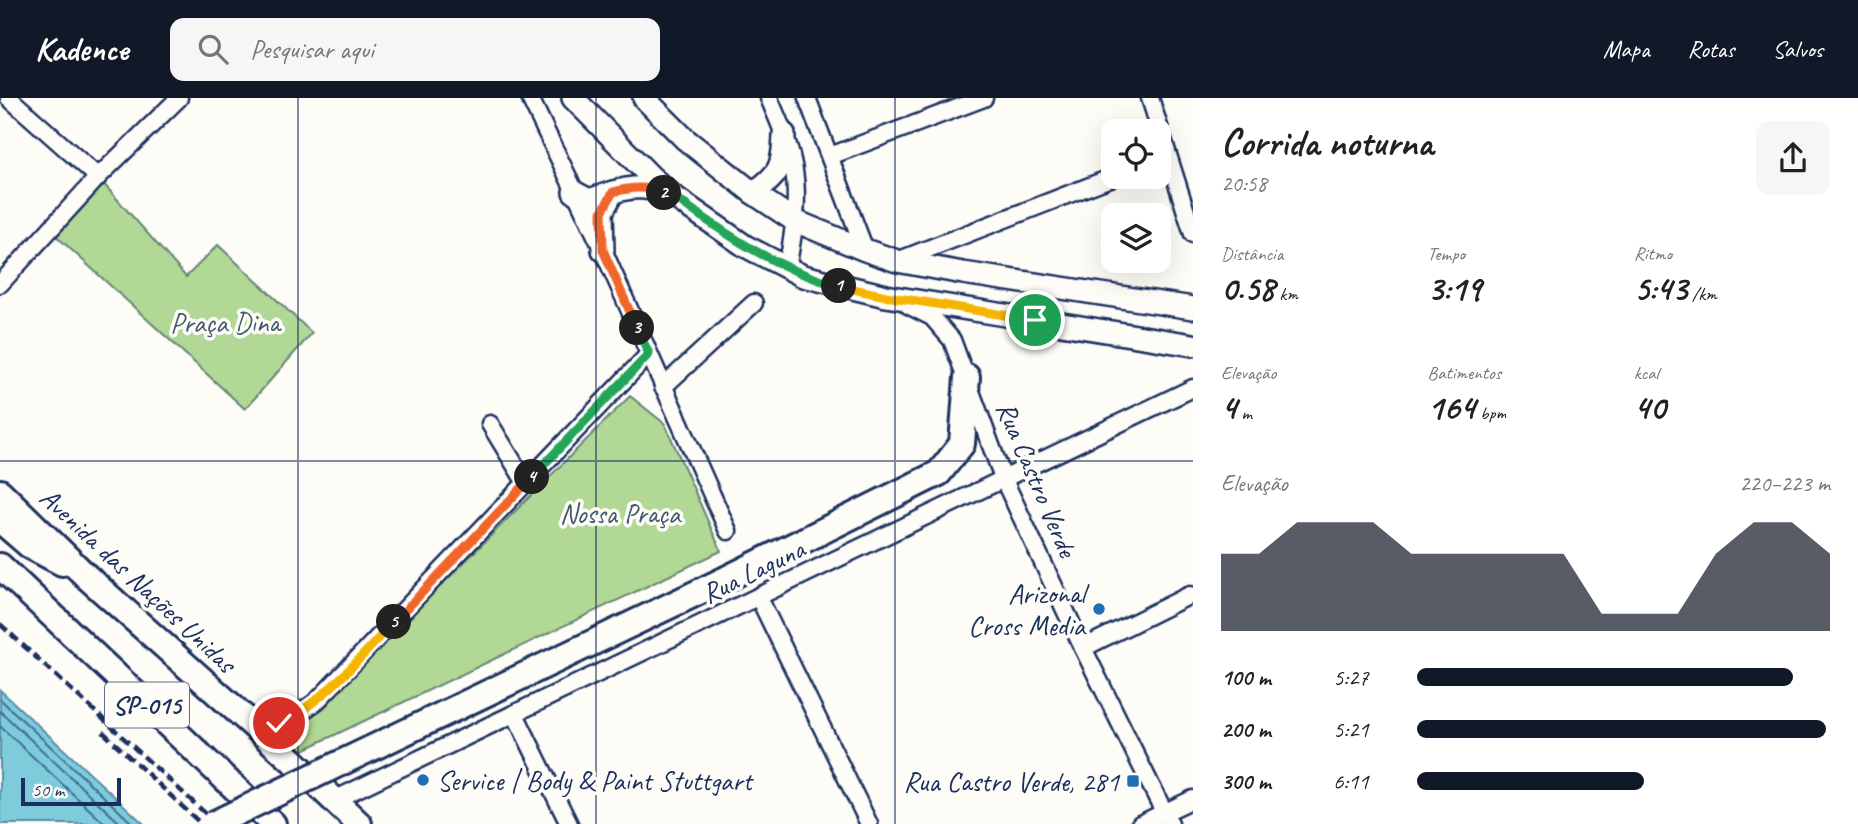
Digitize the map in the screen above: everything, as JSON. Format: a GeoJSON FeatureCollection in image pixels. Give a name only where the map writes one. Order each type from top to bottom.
{"type":"FeatureCollection","features":[{"type":"Feature","properties":{"kind":"highway"},"geometry":{"type":"LineString","coordinates":[[214,824],[796,545],[939,473],[962,444],[967,377]]}},
{"type":"Feature","properties":{"kind":"highway","name":"Avenida das Nações Unidas"},"geometry":{"type":"LineString","coordinates":[[0,492],[87,577],[292,760],[359,824]]}},
{"type":"Feature","properties":{"kind":"highway"},"geometry":{"type":"LineString","coordinates":[[0,520],[30,546],[87,577]]}},
{"type":"Feature","properties":{"kind":"highway","name":"SP-015"},"geometry":{"type":"LineString","coordinates":[[0,566],[273,824]]}},
{"type":"Feature","properties":{"kind":"main road"},"geometry":{"type":"LineString","coordinates":[[573,98],[673,196],[745,246],[788,269],[837,286],[886,296],[1193,345]]}},
{"type":"Feature","properties":{"kind":"main road"},"geometry":{"type":"LineString","coordinates":[[643,98],[685,139],[752,193],[795,221],[866,250],[897,261],[1193,308]]}},
{"type":"Feature","properties":{"kind":"main road"},"geometry":{"type":"LineString","coordinates":[[752,193],[767,183],[783,163],[783,134]]}},
{"type":"Feature","properties":{"kind":"main road"},"geometry":{"type":"LineString","coordinates":[[574,192],[589,200],[636,186],[649,187],[673,196]]}},
{"type":"Feature","properties":{"kind":"main road"},"geometry":{"type":"LineString","coordinates":[[603,250],[602,212],[613,192]]}},
{"type":"Feature","properties":{"kind":"street"},"geometry":{"type":"LineString","coordinates":[[9,98],[98,177]]}},
{"type":"Feature","properties":{"kind":"street"},"geometry":{"type":"LineString","coordinates":[[2,279],[98,177],[179,98]]}},
{"type":"Feature","properties":{"kind":"street"},"geometry":{"type":"LineString","coordinates":[[530,98],[603,250],[728,531]]}},
{"type":"Feature","properties":{"kind":"street"},"geometry":{"type":"LineString","coordinates":[[769,98],[794,173],[795,221],[788,269]]}},
{"type":"Feature","properties":{"kind":"street"},"geometry":{"type":"LineString","coordinates":[[807,98],[866,250]]}},
{"type":"Feature","properties":{"kind":"street"},"geometry":{"type":"LineString","coordinates":[[830,156],[984,98]]}},
{"type":"Feature","properties":{"kind":"street"},"geometry":{"type":"LineString","coordinates":[[1150,98],[1155,119]]}},
{"type":"Feature","properties":{"kind":"street"},"geometry":{"type":"LineString","coordinates":[[1171,167],[1186,187],[1193,234]]}},
{"type":"Feature","properties":{"kind":"street"},"geometry":{"type":"LineString","coordinates":[[897,261],[1101,182]]}},
{"type":"Feature","properties":{"kind":"street","name":"Rua Castro Verde"},"geometry":{"type":"LineString","coordinates":[[886,296],[916,308],[940,323],[952,340],[1003,478],[1167,818]]}},
{"type":"Feature","properties":{"kind":"street"},"geometry":{"type":"LineString","coordinates":[[663,387],[754,303]]}},
{"type":"Feature","properties":{"kind":"street"},"geometry":{"type":"LineString","coordinates":[[258,731],[297,715],[317,701],[649,354]]}},
{"type":"Feature","properties":{"kind":"street","name":"Rua Laguna"},"geometry":{"type":"LineString","coordinates":[[334,800],[1193,388]]}},
{"type":"Feature","properties":{"kind":"street"},"geometry":{"type":"LineString","coordinates":[[490,424],[526,484]]}},
{"type":"Feature","properties":{"kind":"street"},"geometry":{"type":"LineString","coordinates":[[1083,648],[1190,595]]}},
{"type":"Feature","properties":{"kind":"street"},"geometry":{"type":"LineString","coordinates":[[759,598],[869,824]]}},
{"type":"Feature","properties":{"kind":"street"},"geometry":{"type":"LineString","coordinates":[[515,714],[569,824]]}},
{"type":"Feature","properties":{"kind":"street"},"geometry":{"type":"LineString","coordinates":[[1140,824],[1167,818],[1193,799]]}},
{"type":"Feature","properties":{"kind":"green space","name":"Praça Dina"},"geometry":{"type":"Polygon","coordinates":[[[102,182],[186,277],[218,245],[312,333],[245,409],[53,233],[102,182]]]}},
{"type":"Feature","properties":{"kind":"green space","name":"Nossa Praça"},"geometry":{"type":"Polygon","coordinates":[[[630,396],[665,424],[721,551],[301,751],[288,739],[630,396]]]}},
{"type":"Feature","properties":{"kind":"water"},"geometry":{"type":"Polygon","coordinates":[[[0,690],[144,824],[0,824],[0,690]]]}},
{"type":"Feature","properties":{"kind":"railway"},"geometry":{"type":"LineString","coordinates":[[0,624],[217,824]]}},
{"type":"Feature","properties":{"kind":"railway"},"geometry":{"type":"LineString","coordinates":[[103,732],[201,824]]}},
{"type":"Feature","properties":{"kind":"place","name":"Arizonal Cross Media"},"geometry":{"type":"Point","coordinates":[1099,609]}},
{"type":"Feature","properties":{"kind":"place","name":"Service | Body & Paint Stuttgart"},"geometry":{"type":"Point","coordinates":[423,780]}},
{"type":"Feature","properties":{"kind":"place","name":"Rua Castro Verde, 281"},"geometry":{"type":"Point","coordinates":[1133,781]}},
{"type":"Feature","properties":{"kind":"route"},"geometry":{"type":"LineString","coordinates":[[279,723],[317,701],[649,354],[603,250],[602,212],[613,192],[636,186],[649,187],[673,196],[745,246],[803,276],[886,296],[1035,320]]}}]}
